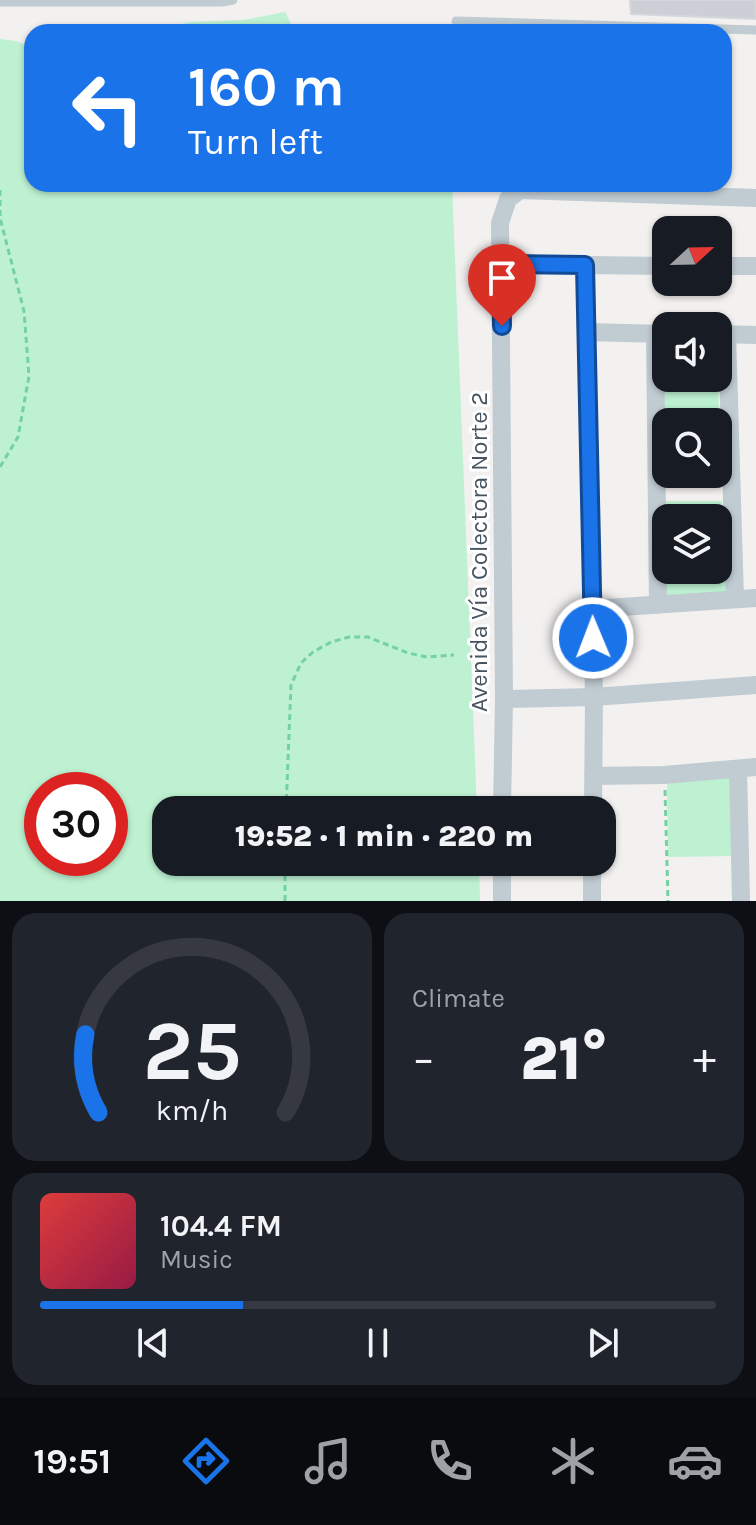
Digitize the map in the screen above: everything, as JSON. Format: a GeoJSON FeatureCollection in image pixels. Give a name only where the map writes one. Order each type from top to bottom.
{"type":"FeatureCollection","features":[{"type":"Feature","properties":{"kind":"street","name":"Avenida Vía Colectora Norte 2"},"geometry":{"type":"LineString","coordinates":[[502,796],[500,223],[508,199],[517,192]]}},
{"type":"Feature","properties":{"kind":"street","name":"Avenida Vía Colectora Norte 2"},"geometry":{"type":"LineString","coordinates":[[579,192],[756,198]]}},
{"type":"Feature","properties":{"kind":"street"},"geometry":{"type":"LineString","coordinates":[[501,264],[652,266]]}},
{"type":"Feature","properties":{"kind":"street"},"geometry":{"type":"LineString","coordinates":[[585,265],[594,697],[593,796]]}},
{"type":"Feature","properties":{"kind":"street"},"geometry":{"type":"LineString","coordinates":[[732,266],[756,266]]}},
{"type":"Feature","properties":{"kind":"street"},"geometry":{"type":"LineString","coordinates":[[586,332],[652,334]]}},
{"type":"Feature","properties":{"kind":"street"},"geometry":{"type":"LineString","coordinates":[[732,334],[756,335]]}},
{"type":"Feature","properties":{"kind":"street"},"geometry":{"type":"LineString","coordinates":[[658,605],[660,392]]}},
{"type":"Feature","properties":{"kind":"street"},"geometry":{"type":"LineString","coordinates":[[726,392],[735,599]]}},
{"type":"Feature","properties":{"kind":"street"},"geometry":{"type":"LineString","coordinates":[[592,609],[756,598]]}},
{"type":"Feature","properties":{"kind":"street"},"geometry":{"type":"LineString","coordinates":[[504,699],[594,697],[756,685]]}},
{"type":"Feature","properties":{"kind":"street"},"geometry":{"type":"LineString","coordinates":[[593,776],[664,775],[747,768],[741,901]]}},
{"type":"Feature","properties":{"kind":"street"},"geometry":{"type":"LineString","coordinates":[[502,876],[502,901]]}},
{"type":"Feature","properties":{"kind":"street"},"geometry":{"type":"LineString","coordinates":[[592,876],[592,901]]}},
{"type":"Feature","properties":{"kind":"lane"},"geometry":{"type":"LineString","coordinates":[[0,2],[233,0]]}},
{"type":"Feature","properties":{"kind":"lane"},"geometry":{"type":"LineString","coordinates":[[456,21],[556,24]]}},
{"type":"Feature","properties":{"kind":"lane"},"geometry":{"type":"LineString","coordinates":[[732,29],[756,30]]}},
{"type":"Feature","properties":{"kind":"path"},"geometry":{"type":"LineString","coordinates":[[0,190],[0,218],[24,311],[29,376],[18,437],[0,467]]}},
{"type":"Feature","properties":{"kind":"path"},"geometry":{"type":"LineString","coordinates":[[287,796],[291,685],[301,663],[313,652],[349,637],[368,637],[417,655],[454,655]]}},
{"type":"Feature","properties":{"kind":"path"},"geometry":{"type":"LineString","coordinates":[[664,775],[668,901]]}},
{"type":"Feature","properties":{"kind":"path"},"geometry":{"type":"LineString","coordinates":[[285,876],[285,901]]}},
{"type":"Feature","properties":{"kind":"green space"},"geometry":{"type":"Polygon","coordinates":[[[285,12],[291,24],[183,24],[190,22],[244,20],[285,12]]]}},
{"type":"Feature","properties":{"kind":"green space"},"geometry":{"type":"Polygon","coordinates":[[[0,39],[24,44],[24,192],[452,192],[476,796],[152,796],[152,876],[479,876],[480,901],[0,901],[0,39]]]}},
{"type":"Feature","properties":{"kind":"green space"},"geometry":{"type":"Polygon","coordinates":[[[655,392],[719,392],[719,408],[653,408],[655,392]]]}},
{"type":"Feature","properties":{"kind":"green space"},"geometry":{"type":"Polygon","coordinates":[[[652,413],[652,438],[648,438],[652,413]]]}},
{"type":"Feature","properties":{"kind":"green space"},"geometry":{"type":"Polygon","coordinates":[[[651,501],[722,501],[722,504],[652,504],[652,526],[651,501]]]}},
{"type":"Feature","properties":{"kind":"green space"},"geometry":{"type":"Polygon","coordinates":[[[654,584],[727,584],[728,599],[655,600],[654,584]]]}},
{"type":"Feature","properties":{"kind":"green space"},"geometry":{"type":"Polygon","coordinates":[[[733,774],[735,856],[668,857],[667,778],[733,774]]]}},
{"type":"Feature","properties":{"kind":"building"},"geometry":{"type":"Polygon","coordinates":[[[630,0],[756,0],[756,19],[631,14],[630,0]]]}},
{"type":"Feature","properties":{"kind":"route"},"geometry":{"type":"LineString","coordinates":[[502,326],[501,264],[585,265],[593,638]]}}]}
